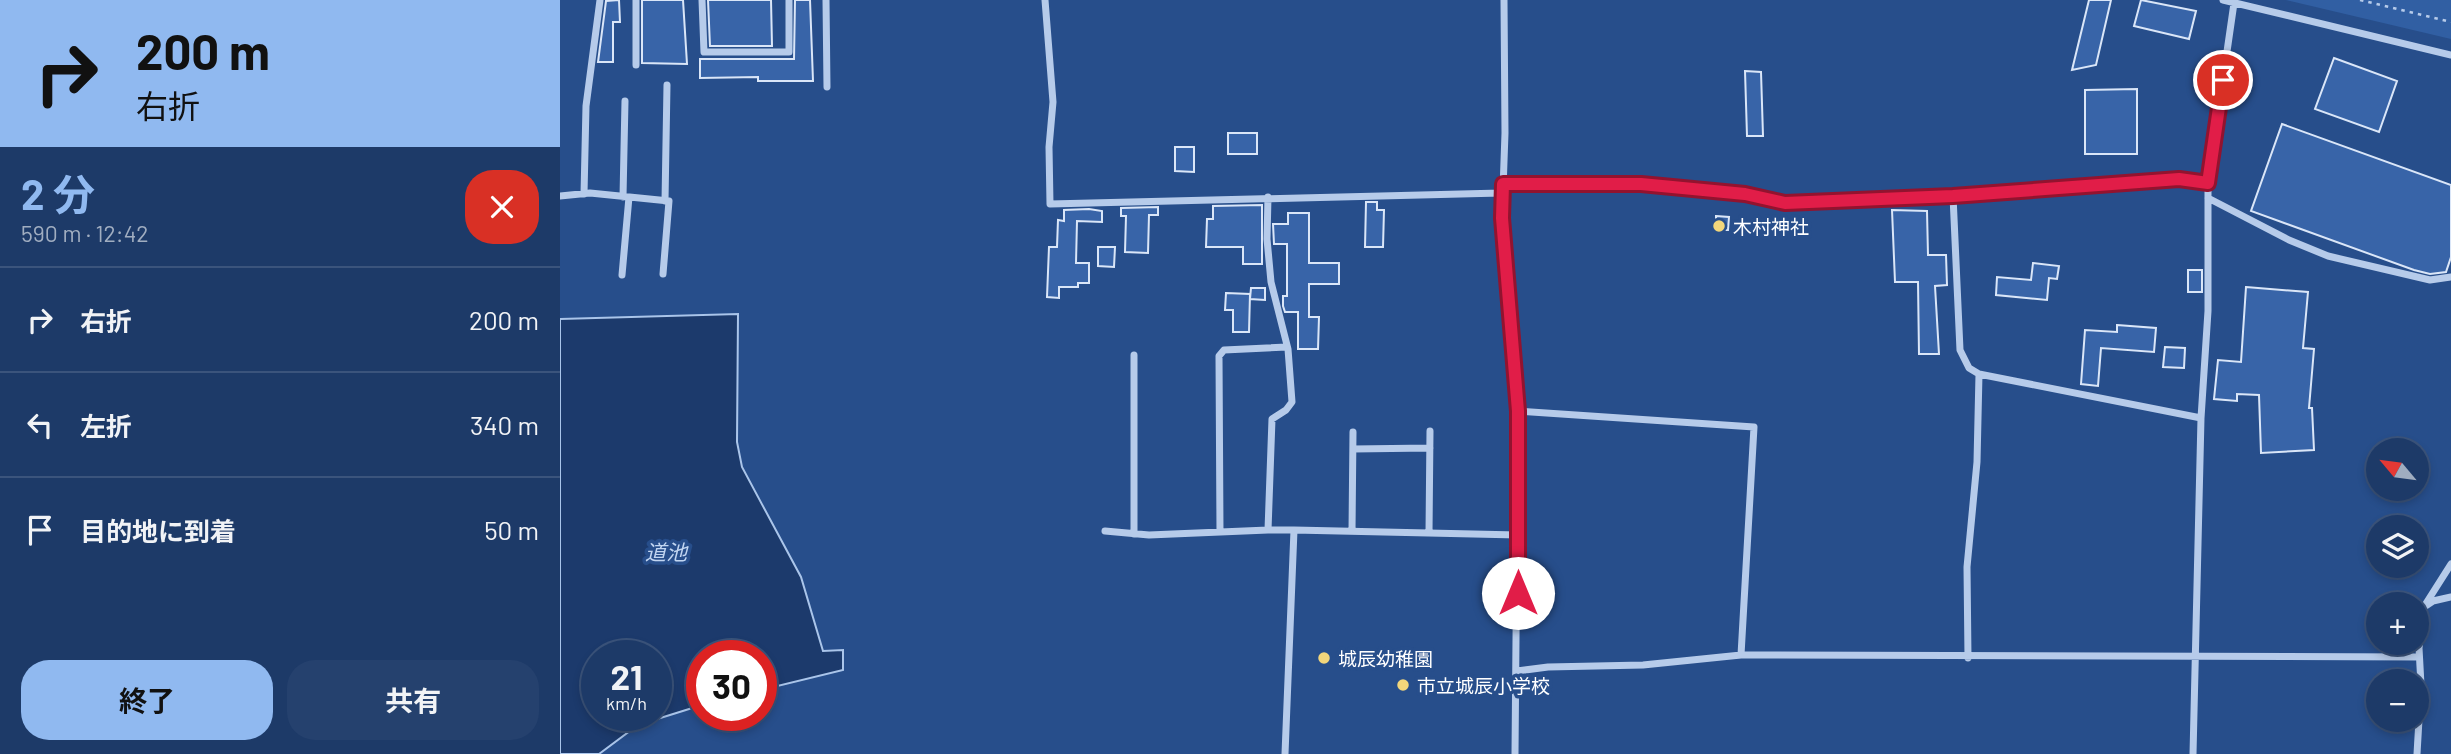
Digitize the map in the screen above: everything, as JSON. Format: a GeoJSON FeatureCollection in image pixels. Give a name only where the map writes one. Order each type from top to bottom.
{"type":"FeatureCollection","features":[{"type":"Feature","properties":{"kind":"street"},"geometry":{"type":"LineString","coordinates":[[584,194],[586,106],[600,0]]}},
{"type":"Feature","properties":{"kind":"street"},"geometry":{"type":"LineString","coordinates":[[636,0],[636,65]]}},
{"type":"Feature","properties":{"kind":"street"},"geometry":{"type":"LineString","coordinates":[[702,0],[704,52],[789,52],[789,0]]}},
{"type":"Feature","properties":{"kind":"street"},"geometry":{"type":"LineString","coordinates":[[826,0],[827,87]]}},
{"type":"Feature","properties":{"kind":"street"},"geometry":{"type":"LineString","coordinates":[[1045,0],[1053,102],[1049,147],[1050,205],[1619,183],[1706,189],[1785,203],[1953,196],[2179,179],[2208,183]]}},
{"type":"Feature","properties":{"kind":"street"},"geometry":{"type":"LineString","coordinates":[[1504,0],[1502,188],[1518,411],[1515,754]]}},
{"type":"Feature","properties":{"kind":"street"},"geometry":{"type":"LineString","coordinates":[[2223,0],[2451,55]]}},
{"type":"Feature","properties":{"kind":"street"},"geometry":{"type":"LineString","coordinates":[[2193,754],[2202,418],[2208,311],[2208,183],[2234,3]]}},
{"type":"Feature","properties":{"kind":"street"},"geometry":{"type":"LineString","coordinates":[[665,201],[667,85]]}},
{"type":"Feature","properties":{"kind":"street"},"geometry":{"type":"LineString","coordinates":[[622,275],[626,197],[625,101]]}},
{"type":"Feature","properties":{"kind":"street"},"geometry":{"type":"LineString","coordinates":[[560,196],[584,194],[669,201],[663,274]]}},
{"type":"Feature","properties":{"kind":"street"},"geometry":{"type":"LineString","coordinates":[[1953,196],[1960,350],[1969,368],[1979,374],[2202,418]]}},
{"type":"Feature","properties":{"kind":"street"},"geometry":{"type":"LineString","coordinates":[[1268,197],[1267,239],[1271,282],[1287,347],[1292,402],[1286,410],[1272,419],[1268,530]]}},
{"type":"Feature","properties":{"kind":"street"},"geometry":{"type":"LineString","coordinates":[[2208,198],[2289,240],[2328,256],[2430,280],[2451,277]]}},
{"type":"Feature","properties":{"kind":"street"},"geometry":{"type":"LineString","coordinates":[[1220,532],[1219,356],[1224,351],[1287,347]]}},
{"type":"Feature","properties":{"kind":"street"},"geometry":{"type":"LineString","coordinates":[[1134,355],[1135,534]]}},
{"type":"Feature","properties":{"kind":"street"},"geometry":{"type":"LineString","coordinates":[[1968,658],[1967,567],[1977,462],[1979,374]]}},
{"type":"Feature","properties":{"kind":"street"},"geometry":{"type":"LineString","coordinates":[[1518,411],[1754,427],[1741,654]]}},
{"type":"Feature","properties":{"kind":"street"},"geometry":{"type":"LineString","coordinates":[[1429,533],[1430,431]]}},
{"type":"Feature","properties":{"kind":"street"},"geometry":{"type":"LineString","coordinates":[[1352,531],[1353,432]]}},
{"type":"Feature","properties":{"kind":"street"},"geometry":{"type":"LineString","coordinates":[[1353,449],[1430,448]]}},
{"type":"Feature","properties":{"kind":"street"},"geometry":{"type":"LineString","coordinates":[[1105,531],[1135,534],[1294,530],[1518,535]]}},
{"type":"Feature","properties":{"kind":"street"},"geometry":{"type":"LineString","coordinates":[[1285,754],[1294,530]]}},
{"type":"Feature","properties":{"kind":"street"},"geometry":{"type":"LineString","coordinates":[[2429,599],[2451,564]]}},
{"type":"Feature","properties":{"kind":"street"},"geometry":{"type":"LineString","coordinates":[[2429,603],[2451,597]]}},
{"type":"Feature","properties":{"kind":"street"},"geometry":{"type":"LineString","coordinates":[[1517,671],[1548,667],[1643,666],[1741,654],[1968,658],[2420,657],[2417,754]]}},
{"type":"Feature","properties":{"kind":"path"},"geometry":{"type":"LineString","coordinates":[[2360,0],[2451,22]]}},
{"type":"Feature","properties":{"kind":"shaded area"},"geometry":{"type":"Polygon","coordinates":[[[2286,0],[2451,0],[2451,39],[2286,0]]]}},
{"type":"Feature","properties":{"kind":"water","name":"道池"},"geometry":{"type":"Polygon","coordinates":[[[738,314],[737,442],[742,467],[801,577],[823,651],[843,650],[843,670],[777,686],[777,640],[686,640],[686,710],[672,714],[672,640],[581,640],[581,731],[630,731],[599,754],[560,754],[560,319],[738,314]]]}},
{"type":"Feature","properties":{"kind":"building"},"geometry":{"type":"Polygon","coordinates":[[[619,0],[620,22],[613,22],[613,62],[598,62],[606,1],[619,0]]]}},
{"type":"Feature","properties":{"kind":"building"},"geometry":{"type":"Polygon","coordinates":[[[642,0],[683,0],[687,64],[642,63],[642,0]]]}},
{"type":"Feature","properties":{"kind":"building"},"geometry":{"type":"Polygon","coordinates":[[[708,0],[771,0],[772,46],[710,46],[708,0]]]}},
{"type":"Feature","properties":{"kind":"building"},"geometry":{"type":"Polygon","coordinates":[[[795,0],[810,0],[813,81],[758,81],[758,77],[700,78],[700,59],[794,59],[795,0]]]}},
{"type":"Feature","properties":{"kind":"building"},"geometry":{"type":"Polygon","coordinates":[[[2089,0],[2111,0],[2096,65],[2072,70],[2089,0]]]}},
{"type":"Feature","properties":{"kind":"building"},"geometry":{"type":"Polygon","coordinates":[[[2141,0],[2196,11],[2189,39],[2134,26],[2141,0]]]}},
{"type":"Feature","properties":{"kind":"building"},"geometry":{"type":"Polygon","coordinates":[[[2334,58],[2397,81],[2379,132],[2315,109],[2334,58]]]}},
{"type":"Feature","properties":{"kind":"building"},"geometry":{"type":"Polygon","coordinates":[[[1745,71],[1761,72],[1763,136],[1747,136],[1745,71]]]}},
{"type":"Feature","properties":{"kind":"building"},"geometry":{"type":"Polygon","coordinates":[[[2137,89],[2137,154],[2085,154],[2085,90],[2137,89]]]}},
{"type":"Feature","properties":{"kind":"building"},"geometry":{"type":"Polygon","coordinates":[[[2282,124],[2451,185],[2451,257],[2446,272],[2430,274],[2414,270],[2251,211],[2282,124]]]}},
{"type":"Feature","properties":{"kind":"building"},"geometry":{"type":"Polygon","coordinates":[[[1228,133],[1257,133],[1257,154],[1228,154],[1228,133]]]}},
{"type":"Feature","properties":{"kind":"building"},"geometry":{"type":"Polygon","coordinates":[[[1175,147],[1194,147],[1194,172],[1175,171],[1175,147]]]}},
{"type":"Feature","properties":{"kind":"building"},"geometry":{"type":"Polygon","coordinates":[[[1366,202],[1377,202],[1377,210],[1384,210],[1383,247],[1365,247],[1366,202]]]}},
{"type":"Feature","properties":{"kind":"building"},"geometry":{"type":"Polygon","coordinates":[[[1262,205],[1262,264],[1243,264],[1243,247],[1206,247],[1207,219],[1213,219],[1213,206],[1262,205]]]}},
{"type":"Feature","properties":{"kind":"building"},"geometry":{"type":"Polygon","coordinates":[[[1158,207],[1158,215],[1149,215],[1148,253],[1125,252],[1126,216],[1121,216],[1121,208],[1158,207]]]}},
{"type":"Feature","properties":{"kind":"building"},"geometry":{"type":"Polygon","coordinates":[[[1064,210],[1102,211],[1102,222],[1077,221],[1076,263],[1089,263],[1089,283],[1078,283],[1078,287],[1059,287],[1059,298],[1047,297],[1049,247],[1057,247],[1058,220],[1064,221],[1064,210]]]}},
{"type":"Feature","properties":{"kind":"building"},"geometry":{"type":"Polygon","coordinates":[[[1892,210],[1927,211],[1928,255],[1946,255],[1947,285],[1935,286],[1939,354],[1919,354],[1918,282],[1895,282],[1892,210]]]}},
{"type":"Feature","properties":{"kind":"building"},"geometry":{"type":"Polygon","coordinates":[[[1288,213],[1309,213],[1309,263],[1339,263],[1339,284],[1309,284],[1309,317],[1319,317],[1318,349],[1298,349],[1298,312],[1285,312],[1283,306],[1283,296],[1287,296],[1287,244],[1274,244],[1273,224],[1288,224],[1288,213]]]}},
{"type":"Feature","properties":{"kind":"building"},"geometry":{"type":"Polygon","coordinates":[[[1716,216],[1729,217],[1728,230],[1716,230],[1716,216]]]}},
{"type":"Feature","properties":{"kind":"building"},"geometry":{"type":"Polygon","coordinates":[[[1098,247],[1115,247],[1114,267],[1098,266],[1098,247]]]}},
{"type":"Feature","properties":{"kind":"building"},"geometry":{"type":"Polygon","coordinates":[[[2033,263],[2059,266],[2057,279],[2049,278],[2047,300],[1996,295],[1997,277],[2031,280],[2033,263]]]}},
{"type":"Feature","properties":{"kind":"building"},"geometry":{"type":"Polygon","coordinates":[[[2188,270],[2202,270],[2202,292],[2188,292],[2188,270]]]}},
{"type":"Feature","properties":{"kind":"building"},"geometry":{"type":"Polygon","coordinates":[[[2246,287],[2308,292],[2303,348],[2314,349],[2309,408],[2312,408],[2314,450],[2261,453],[2259,395],[2237,394],[2237,401],[2214,399],[2218,360],[2241,362],[2246,287]]]}},
{"type":"Feature","properties":{"kind":"building"},"geometry":{"type":"Polygon","coordinates":[[[1251,288],[1265,288],[1265,300],[1250,299],[1251,288]]]}},
{"type":"Feature","properties":{"kind":"building"},"geometry":{"type":"Polygon","coordinates":[[[1226,293],[1250,294],[1249,332],[1233,332],[1233,310],[1225,310],[1226,293]]]}},
{"type":"Feature","properties":{"kind":"building"},"geometry":{"type":"Polygon","coordinates":[[[2117,325],[2156,328],[2154,352],[2101,348],[2098,386],[2081,384],[2085,330],[2117,332],[2117,325]]]}},
{"type":"Feature","properties":{"kind":"building"},"geometry":{"type":"Polygon","coordinates":[[[2165,347],[2185,348],[2184,368],[2163,367],[2165,347]]]}},
{"type":"Feature","properties":{"kind":"place","name":"木村神社"},"geometry":{"type":"Point","coordinates":[1719,226]}},
{"type":"Feature","properties":{"kind":"place","name":"城辰幼稚園"},"geometry":{"type":"Point","coordinates":[1324,658]}},
{"type":"Feature","properties":{"kind":"place","name":"市立城辰小学校"},"geometry":{"type":"Point","coordinates":[1403,685]}},
{"type":"Feature","properties":{"kind":"route"},"geometry":{"type":"LineString","coordinates":[[1518,593],[1518,411],[1502,218],[1503,184],[1641,184],[1745,194],[1785,203],[1953,196],[2179,179],[2208,183],[2223,80]]}}]}
